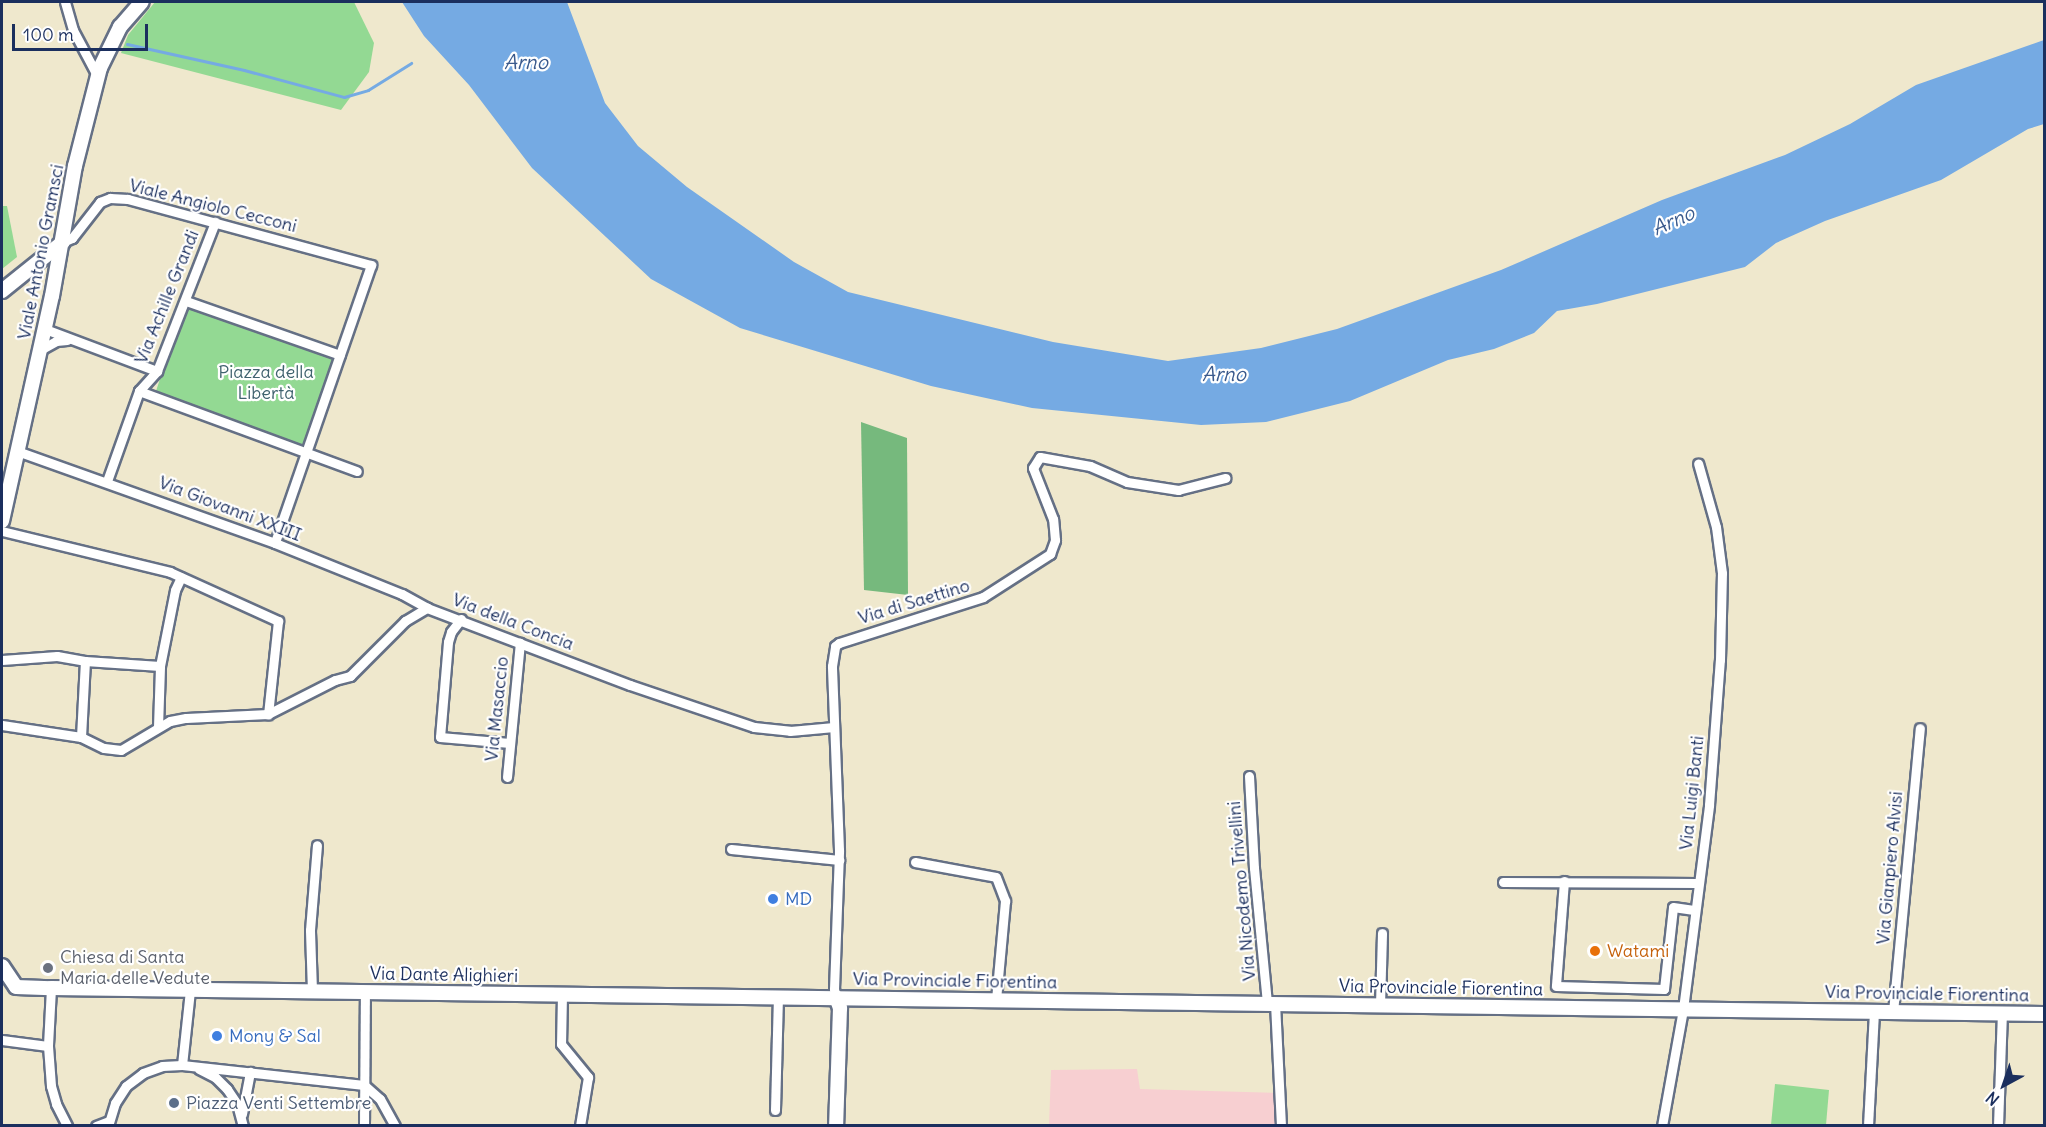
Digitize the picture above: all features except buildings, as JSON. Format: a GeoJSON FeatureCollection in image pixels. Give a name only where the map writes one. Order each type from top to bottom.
{"type":"FeatureCollection","features":[{"type":"Feature","properties":{"kind":"street"},"geometry":{"type":"LineString","coordinates":[[65,2],[74,30],[98,77]]}},
{"type":"Feature","properties":{"kind":"street","name":"Viale Antonio Gramsci"},"geometry":{"type":"LineString","coordinates":[[2,521],[63,242],[75,166],[98,77],[120,27],[142,2]]}},
{"type":"Feature","properties":{"kind":"street","name":"Viale Angiolo Cecconi"},"geometry":{"type":"LineString","coordinates":[[63,242],[72,238],[100,202],[111,198],[128,199],[371,265],[340,355]]}},
{"type":"Feature","properties":{"kind":"street","name":"Via Achille Grandi"},"geometry":{"type":"LineString","coordinates":[[107,481],[139,391],[157,371],[215,222]]}},
{"type":"Feature","properties":{"kind":"street"},"geometry":{"type":"LineString","coordinates":[[2,291],[63,242]]}},
{"type":"Feature","properties":{"kind":"street"},"geometry":{"type":"LineString","coordinates":[[186,301],[340,355],[275,543]]}},
{"type":"Feature","properties":{"kind":"street"},"geometry":{"type":"LineString","coordinates":[[45,329],[69,340],[157,371]]}},
{"type":"Feature","properties":{"kind":"street"},"geometry":{"type":"LineString","coordinates":[[40,350],[56,341],[69,340]]}},
{"type":"Feature","properties":{"kind":"street"},"geometry":{"type":"LineString","coordinates":[[139,391],[357,471]]}},
{"type":"Feature","properties":{"kind":"street","name":"Via Giovanni XXIII"},"geometry":{"type":"LineString","coordinates":[[17,451],[107,481],[275,543],[402,594],[427,608]]}},
{"type":"Feature","properties":{"kind":"street","name":"Via di Saettino"},"geometry":{"type":"LineString","coordinates":[[836,998],[834,989],[838,860],[832,655],[838,643],[983,597],[1050,554],[1055,540],[1053,519],[1033,468],[1040,457],[1090,465],[1127,483],[1178,490],[1225,478]]}},
{"type":"Feature","properties":{"kind":"street","name":"Via Luigi Banti"},"geometry":{"type":"LineString","coordinates":[[1662,1125],[1683,1009],[1709,805],[1720,660],[1722,573],[1716,527],[1698,464]]}},
{"type":"Feature","properties":{"kind":"street"},"geometry":{"type":"LineString","coordinates":[[2,531],[181,577],[278,621],[268,714]]}},
{"type":"Feature","properties":{"kind":"street"},"geometry":{"type":"LineString","coordinates":[[158,727],[160,666],[175,590],[181,577]]}},
{"type":"Feature","properties":{"kind":"street","name":"Via della Concia"},"geometry":{"type":"LineString","coordinates":[[2,725],[81,737],[104,748],[121,750],[158,727],[186,718],[268,714],[335,680],[350,676],[405,621],[427,608],[630,685],[754,727],[790,731],[834,728]]}},
{"type":"Feature","properties":{"kind":"street"},"geometry":{"type":"LineString","coordinates":[[461,619],[451,632],[448,642],[440,738],[510,743]]}},
{"type":"Feature","properties":{"kind":"street","name":"Via Masaccio"},"geometry":{"type":"LineString","coordinates":[[507,777],[520,643]]}},
{"type":"Feature","properties":{"kind":"street"},"geometry":{"type":"LineString","coordinates":[[2,660],[57,656],[85,661],[160,666]]}},
{"type":"Feature","properties":{"kind":"street"},"geometry":{"type":"LineString","coordinates":[[81,737],[85,661]]}},
{"type":"Feature","properties":{"kind":"street","name":"Via Gianpiero Alvisi"},"geometry":{"type":"LineString","coordinates":[[1893,1012],[1920,728]]}},
{"type":"Feature","properties":{"kind":"street","name":"Via Nicodemo Trivellini"},"geometry":{"type":"LineString","coordinates":[[1249,776],[1254,868],[1271,1003],[1281,1125]]}},
{"type":"Feature","properties":{"kind":"street"},"geometry":{"type":"LineString","coordinates":[[312,991],[310,930],[317,845]]}},
{"type":"Feature","properties":{"kind":"street"},"geometry":{"type":"LineString","coordinates":[[731,849],[838,860]]}},
{"type":"Feature","properties":{"kind":"street"},"geometry":{"type":"LineString","coordinates":[[915,862],[996,877],[1005,901],[996,999]]}},
{"type":"Feature","properties":{"kind":"street"},"geometry":{"type":"LineString","coordinates":[[1555,1008],[1564,881]]}},
{"type":"Feature","properties":{"kind":"street"},"geometry":{"type":"LineString","coordinates":[[1503,882],[1698,883]]}},
{"type":"Feature","properties":{"kind":"street"},"geometry":{"type":"LineString","coordinates":[[1556,986],[1664,989],[1673,907],[1694,910]]}},
{"type":"Feature","properties":{"kind":"street"},"geometry":{"type":"LineString","coordinates":[[1380,1005],[1382,933]]}},
{"type":"Feature","properties":{"kind":"street"},"geometry":{"type":"LineString","coordinates":[[2,966],[16,987]]}},
{"type":"Feature","properties":{"kind":"street"},"geometry":{"type":"LineString","coordinates":[[2,985],[16,987]]}},
{"type":"Feature","properties":{"kind":"street","name":"Via Dante Alighieri"},"geometry":{"type":"LineString","coordinates":[[16,987],[836,998]]}},
{"type":"Feature","properties":{"kind":"street"},"geometry":{"type":"LineString","coordinates":[[51,988],[48,1046],[51,1086],[64,1124]]}},
{"type":"Feature","properties":{"kind":"street"},"geometry":{"type":"LineString","coordinates":[[182,1065],[190,990]]}},
{"type":"Feature","properties":{"kind":"street"},"geometry":{"type":"LineString","coordinates":[[364,1125],[365,991]]}},
{"type":"Feature","properties":{"kind":"street"},"geometry":{"type":"LineString","coordinates":[[562,994],[561,1044],[588,1077],[580,1125]]}},
{"type":"Feature","properties":{"kind":"street"},"geometry":{"type":"LineString","coordinates":[[775,1110],[778,997]]}},
{"type":"Feature","properties":{"kind":"street"},"geometry":{"type":"LineString","coordinates":[[836,998],[840,1008],[836,1125]]}},
{"type":"Feature","properties":{"kind":"street","name":"Via Provinciale Fiorentina"},"geometry":{"type":"LineString","coordinates":[[836,998],[2044,1014]]}},
{"type":"Feature","properties":{"kind":"street"},"geometry":{"type":"LineString","coordinates":[[1868,1125],[1874,1011]]}},
{"type":"Feature","properties":{"kind":"street"},"geometry":{"type":"LineString","coordinates":[[1998,1125],[2002,1014]]}},
{"type":"Feature","properties":{"kind":"street"},"geometry":{"type":"LineString","coordinates":[[2,1040],[48,1046]]}},
{"type":"Feature","properties":{"kind":"street"},"geometry":{"type":"LineString","coordinates":[[182,1065],[199,1069],[221,1083],[233,1096],[242,1120]]}},
{"type":"Feature","properties":{"kind":"street"},"geometry":{"type":"LineString","coordinates":[[96,1125],[109,1123],[120,1094],[134,1079],[152,1069],[182,1065],[364,1085],[380,1099],[395,1125]]}},
{"type":"Feature","properties":{"kind":"street"},"geometry":{"type":"LineString","coordinates":[[242,1120],[250,1072]]}},
{"type":"Feature","properties":{"kind":"shaded area"},"geometry":{"type":"Polygon","coordinates":[[[1137,1069],[1140,1089],[1279,1093],[1281,1125],[1049,1126],[1051,1070],[1137,1069]]]}},
{"type":"Feature","properties":{"kind":"green space"},"geometry":{"type":"Polygon","coordinates":[[[155,2],[354,2],[374,43],[369,72],[341,110],[121,53],[128,35],[155,2]]]}},
{"type":"Feature","properties":{"kind":"green space"},"geometry":{"type":"Polygon","coordinates":[[[2,206],[7,206],[17,257],[2,269],[2,206]]]}},
{"type":"Feature","properties":{"kind":"green space","name":"Piazza della Libertà"},"geometry":{"type":"Polygon","coordinates":[[[186,301],[340,355],[306,452],[154,397],[186,301]]]}},
{"type":"Feature","properties":{"kind":"green space"},"geometry":{"type":"Polygon","coordinates":[[[861,422],[907,438],[908,595],[864,590],[861,422]]]}},
{"type":"Feature","properties":{"kind":"green space"},"geometry":{"type":"Polygon","coordinates":[[[1775,1084],[1829,1090],[1826,1125],[1771,1125],[1775,1084]]]}},
{"type":"Feature","properties":{"kind":"water","name":"Arno"},"geometry":{"type":"Polygon","coordinates":[[[402,2],[567,2],[605,103],[638,146],[687,187],[794,262],[848,292],[1053,342],[1168,361],[1261,348],[1337,329],[1501,270],[1662,200],[1785,155],[1850,124],[1916,85],[2044,40],[2044,124],[2028,129],[1941,180],[1825,221],[1776,243],[1745,267],[1597,304],[1557,311],[1534,333],[1494,349],[1448,360],[1350,401],[1266,422],[1201,425],[1032,408],[931,386],[740,328],[651,279],[532,168],[469,85],[424,36],[402,2]]]}},
{"type":"Feature","properties":{"kind":"waterway"},"geometry":{"type":"LineString","coordinates":[[127,44],[244,70],[344,97],[368,90],[411,63]]}},
{"type":"Feature","properties":{"kind":"place","name":"MD"},"geometry":{"type":"Point","coordinates":[773,899]}},
{"type":"Feature","properties":{"kind":"place","name":"Watami"},"geometry":{"type":"Point","coordinates":[1595,951]}},
{"type":"Feature","properties":{"kind":"place","name":"Chiesa di Santa Maria delle Vedute"},"geometry":{"type":"Point","coordinates":[48,968]}},
{"type":"Feature","properties":{"kind":"place","name":"Mony & Sal"},"geometry":{"type":"Point","coordinates":[217,1036]}},
{"type":"Feature","properties":{"kind":"place","name":"Piazza Venti Settembre"},"geometry":{"type":"Point","coordinates":[174,1103]}}]}
